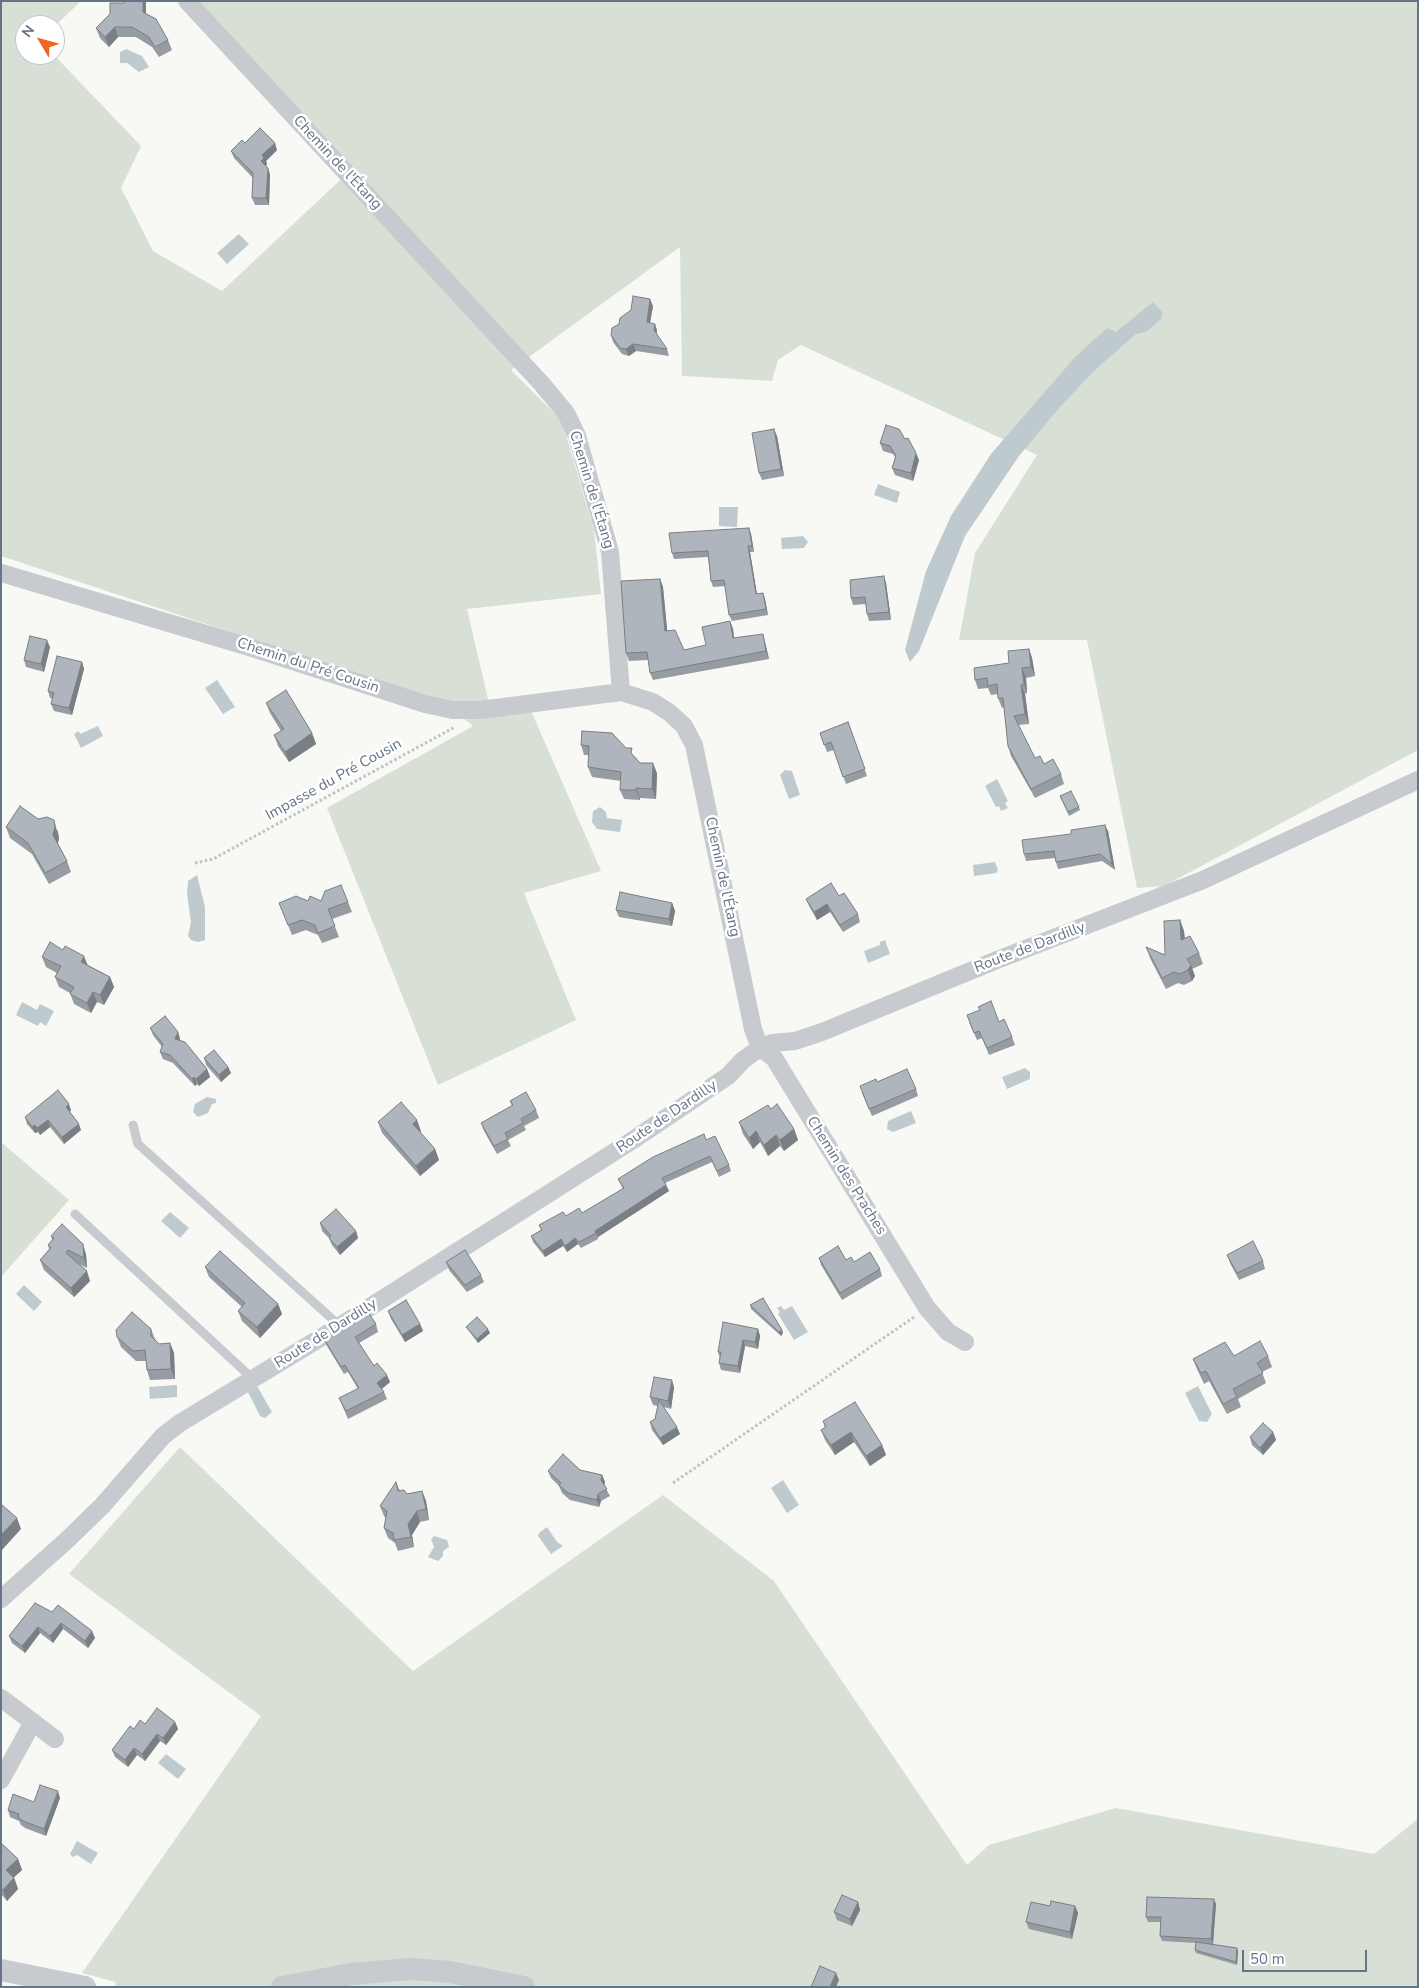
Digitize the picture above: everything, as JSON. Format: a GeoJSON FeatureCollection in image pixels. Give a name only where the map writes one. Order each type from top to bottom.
{"type":"FeatureCollection","features":[{"type":"Feature","properties":{"kind":"street","name":"Chemin de l'Étang"},"geometry":{"type":"LineString","coordinates":[[187,1],[535,376],[566,413],[577,436],[610,552],[621,692],[654,702],[670,713],[684,726],[694,745],[753,1029],[760,1048]]}},
{"type":"Feature","properties":{"kind":"street","name":"Chemin du Pré Cousin"},"geometry":{"type":"LineString","coordinates":[[1,573],[246,646],[425,704],[453,710],[480,710],[621,692]]}},
{"type":"Feature","properties":{"kind":"street","name":"Route de Dardilly"},"geometry":{"type":"LineString","coordinates":[[1,1599],[102,1506],[163,1436],[180,1423],[340,1326],[633,1140],[728,1076],[743,1060],[760,1048],[772,1043],[795,1041],[822,1032],[988,964],[1203,880],[1418,780]]}},
{"type":"Feature","properties":{"kind":"street","name":"Chemin des Praches"},"geometry":{"type":"LineString","coordinates":[[760,1048],[774,1058],[927,1308],[948,1332],[965,1342]]}},
{"type":"Feature","properties":{"kind":"street"},"geometry":{"type":"LineString","coordinates":[[1,1698],[55,1739]]}},
{"type":"Feature","properties":{"kind":"street"},"geometry":{"type":"LineString","coordinates":[[1,1780],[33,1722]]}},
{"type":"Feature","properties":{"kind":"street"},"geometry":{"type":"LineString","coordinates":[[282,1987],[351,1974],[410,1969],[450,1972],[524,1987]]}},
{"type":"Feature","properties":{"kind":"street"},"geometry":{"type":"LineString","coordinates":[[1,1970],[85,1987]]}},
{"type":"Feature","properties":{"kind":"lane"},"geometry":{"type":"LineString","coordinates":[[133,1125],[138,1144],[340,1326]]}},
{"type":"Feature","properties":{"kind":"lane"},"geometry":{"type":"LineString","coordinates":[[75,1214],[253,1379]]}},
{"type":"Feature","properties":{"kind":"path","name":"Impasse du Pré Cousin"},"geometry":{"type":"LineString","coordinates":[[195,863],[221,854],[465,722],[480,710]]}},
{"type":"Feature","properties":{"kind":"path"},"geometry":{"type":"LineString","coordinates":[[674,1483],[927,1308]]}},
{"type":"Feature","properties":{"kind":"shaded area"},"geometry":{"type":"Polygon","coordinates":[[[1,1],[81,1],[65,16],[15,15],[15,65],[64,65],[141,146],[121,188],[153,251],[222,291],[353,168],[198,1],[1418,1],[1418,750],[1164,886],[1137,888],[1087,640],[959,640],[975,553],[1037,455],[801,345],[778,360],[772,381],[682,376],[680,247],[511,370],[562,421],[594,530],[601,594],[467,609],[491,712],[532,713],[601,871],[524,893],[576,1020],[438,1085],[327,808],[473,726],[445,703],[1,556],[1,1]]]}},
{"type":"Feature","properties":{"kind":"shaded area"},"geometry":{"type":"Polygon","coordinates":[[[126,49],[142,56],[149,67],[139,72],[127,63],[120,63],[120,52],[126,49]]]}},
{"type":"Feature","properties":{"kind":"shaded area"},"geometry":{"type":"Polygon","coordinates":[[[239,234],[249,244],[227,264],[217,253],[239,234]]]}},
{"type":"Feature","properties":{"kind":"shaded area"},"geometry":{"type":"Polygon","coordinates":[[[1153,302],[1163,313],[1161,319],[1146,332],[1136,334],[1095,370],[1059,408],[1019,456],[965,536],[919,651],[910,662],[905,650],[926,571],[951,516],[991,454],[1075,357],[1107,328],[1116,332],[1153,302]]]}},
{"type":"Feature","properties":{"kind":"shaded area"},"geometry":{"type":"Polygon","coordinates":[[[878,484],[900,492],[897,503],[874,495],[878,484]]]}},
{"type":"Feature","properties":{"kind":"shaded area"},"geometry":{"type":"Polygon","coordinates":[[[719,507],[738,507],[737,527],[719,526],[719,507]]]}},
{"type":"Feature","properties":{"kind":"shaded area"},"geometry":{"type":"Polygon","coordinates":[[[803,536],[808,542],[804,548],[782,549],[781,538],[803,536]]]}},
{"type":"Feature","properties":{"kind":"shaded area"},"geometry":{"type":"Polygon","coordinates":[[[217,680],[235,707],[223,714],[205,688],[217,680]]]}},
{"type":"Feature","properties":{"kind":"shaded area"},"geometry":{"type":"Polygon","coordinates":[[[98,726],[103,736],[81,748],[74,734],[79,731],[80,734],[98,726]]]}},
{"type":"Feature","properties":{"kind":"shaded area"},"geometry":{"type":"Polygon","coordinates":[[[785,770],[792,771],[800,795],[789,799],[780,775],[785,770]]]}},
{"type":"Feature","properties":{"kind":"shaded area"},"geometry":{"type":"Polygon","coordinates":[[[997,779],[1008,801],[1005,803],[1008,808],[1001,811],[999,806],[996,807],[985,786],[997,779]]]}},
{"type":"Feature","properties":{"kind":"shaded area"},"geometry":{"type":"Polygon","coordinates":[[[600,807],[606,812],[607,818],[622,820],[620,832],[597,829],[592,822],[593,811],[600,807]]]}},
{"type":"Feature","properties":{"kind":"shaded area"},"geometry":{"type":"Polygon","coordinates":[[[995,862],[998,870],[996,873],[974,876],[973,865],[995,862]]]}},
{"type":"Feature","properties":{"kind":"shaded area"},"geometry":{"type":"Polygon","coordinates":[[[197,875],[205,907],[205,940],[198,942],[191,940],[188,936],[191,922],[187,894],[188,881],[197,875]]]}},
{"type":"Feature","properties":{"kind":"shaded area"},"geometry":{"type":"Polygon","coordinates":[[[885,940],[890,954],[868,963],[864,951],[880,945],[880,942],[885,940]]]}},
{"type":"Feature","properties":{"kind":"shaded area"},"geometry":{"type":"Polygon","coordinates":[[[22,1002],[37,1010],[40,1004],[54,1011],[46,1026],[40,1022],[38,1026],[16,1015],[22,1002]]]}},
{"type":"Feature","properties":{"kind":"shaded area"},"geometry":{"type":"Polygon","coordinates":[[[1025,1068],[1030,1072],[1030,1079],[1007,1089],[1002,1077],[1025,1068]]]}},
{"type":"Feature","properties":{"kind":"shaded area"},"geometry":{"type":"Polygon","coordinates":[[[207,1097],[216,1099],[216,1103],[212,1104],[208,1113],[198,1117],[193,1112],[195,1104],[207,1097]]]}},
{"type":"Feature","properties":{"kind":"shaded area"},"geometry":{"type":"Polygon","coordinates":[[[911,1111],[916,1123],[893,1132],[887,1129],[888,1121],[911,1111]]]}},
{"type":"Feature","properties":{"kind":"shaded area"},"geometry":{"type":"Polygon","coordinates":[[[1,1142],[69,1200],[1,1277],[1,1142]]]}},
{"type":"Feature","properties":{"kind":"shaded area"},"geometry":{"type":"Polygon","coordinates":[[[170,1212],[189,1228],[180,1238],[161,1221],[170,1212]]]}},
{"type":"Feature","properties":{"kind":"shaded area"},"geometry":{"type":"Polygon","coordinates":[[[24,1285],[42,1302],[34,1311],[16,1294],[24,1285]]]}},
{"type":"Feature","properties":{"kind":"shaded area"},"geometry":{"type":"Polygon","coordinates":[[[781,1306],[784,1310],[792,1306],[808,1332],[794,1340],[778,1314],[780,1312],[777,1308],[781,1306]]]}},
{"type":"Feature","properties":{"kind":"shaded area"},"geometry":{"type":"Polygon","coordinates":[[[177,1385],[177,1397],[150,1399],[149,1387],[177,1385]]]}},
{"type":"Feature","properties":{"kind":"shaded area"},"geometry":{"type":"Polygon","coordinates":[[[257,1386],[272,1412],[265,1418],[260,1416],[248,1392],[257,1386]]]}},
{"type":"Feature","properties":{"kind":"shaded area"},"geometry":{"type":"Polygon","coordinates":[[[1198,1386],[1212,1414],[1207,1422],[1199,1421],[1185,1393],[1198,1386]]]}},
{"type":"Feature","properties":{"kind":"shaded area"},"geometry":{"type":"Polygon","coordinates":[[[180,1447],[413,1671],[663,1495],[774,1581],[967,1865],[989,1845],[1116,1808],[1374,1854],[1418,1819],[1418,1987],[115,1987],[116,1982],[82,1973],[261,1716],[69,1574],[180,1447]]]}},
{"type":"Feature","properties":{"kind":"shaded area"},"geometry":{"type":"Polygon","coordinates":[[[783,1480],[799,1505],[787,1513],[771,1488],[783,1480]]]}},
{"type":"Feature","properties":{"kind":"shaded area"},"geometry":{"type":"Polygon","coordinates":[[[547,1527],[557,1542],[563,1546],[551,1554],[538,1536],[547,1527]]]}},
{"type":"Feature","properties":{"kind":"shaded area"},"geometry":{"type":"Polygon","coordinates":[[[434,1536],[447,1540],[449,1547],[443,1551],[443,1556],[438,1561],[428,1557],[434,1547],[431,1539],[434,1536]]]}},
{"type":"Feature","properties":{"kind":"shaded area"},"geometry":{"type":"Polygon","coordinates":[[[166,1754],[186,1769],[178,1779],[158,1763],[166,1754]]]}},
{"type":"Feature","properties":{"kind":"shaded area"},"geometry":{"type":"Polygon","coordinates":[[[77,1841],[98,1853],[91,1864],[77,1855],[73,1857],[70,1854],[77,1841]]]}},
{"type":"Feature","properties":{"kind":"building"},"geometry":{"type":"Polygon","coordinates":[[[124,1],[143,1],[143,12],[156,19],[168,40],[155,47],[149,37],[132,27],[115,27],[105,37],[96,28],[110,14],[110,3],[124,3],[124,1]]]}},
{"type":"Feature","properties":{"kind":"building"},"geometry":{"type":"Polygon","coordinates":[[[260,128],[275,143],[262,155],[264,158],[261,161],[268,168],[266,198],[252,198],[253,173],[231,151],[242,140],[245,143],[260,128]]]}},
{"type":"Feature","properties":{"kind":"building"},"geometry":{"type":"Polygon","coordinates":[[[633,296],[650,299],[647,322],[655,324],[654,330],[667,349],[633,344],[626,349],[620,348],[611,335],[612,328],[619,324],[620,318],[631,310],[633,296]]]}},
{"type":"Feature","properties":{"kind":"building"},"geometry":{"type":"Polygon","coordinates":[[[886,425],[899,429],[905,439],[908,438],[916,453],[911,473],[892,468],[896,456],[890,446],[880,443],[886,425]]]}},
{"type":"Feature","properties":{"kind":"building"},"geometry":{"type":"Polygon","coordinates":[[[774,429],[781,469],[759,473],[752,433],[774,429]]]}},
{"type":"Feature","properties":{"kind":"building"},"geometry":{"type":"Polygon","coordinates":[[[749,528],[752,546],[748,546],[756,594],[763,593],[766,609],[729,615],[724,580],[711,581],[708,551],[672,553],[669,533],[749,528]]]}},
{"type":"Feature","properties":{"kind":"building"},"geometry":{"type":"Polygon","coordinates":[[[884,576],[889,612],[867,614],[865,597],[851,598],[850,580],[884,576]]]}},
{"type":"Feature","properties":{"kind":"building"},"geometry":{"type":"Polygon","coordinates":[[[660,579],[665,631],[675,630],[684,650],[706,645],[702,627],[730,621],[733,638],[763,634],[766,651],[650,673],[647,652],[626,653],[621,581],[660,579]]]}},
{"type":"Feature","properties":{"kind":"building"},"geometry":{"type":"Polygon","coordinates":[[[30,636],[47,640],[41,664],[24,660],[30,636]]]}},
{"type":"Feature","properties":{"kind":"building"},"geometry":{"type":"Polygon","coordinates":[[[1029,649],[1031,667],[1022,668],[1024,684],[1021,685],[1025,714],[1014,716],[1035,758],[1040,756],[1044,764],[1053,759],[1061,774],[1031,789],[1008,746],[1003,698],[998,698],[997,684],[988,686],[987,678],[975,680],[974,668],[1009,663],[1008,651],[1029,649]]]}},
{"type":"Feature","properties":{"kind":"building"},"geometry":{"type":"Polygon","coordinates":[[[57,656],[82,662],[69,708],[51,704],[54,693],[48,691],[57,656]]]}},
{"type":"Feature","properties":{"kind":"building"},"geometry":{"type":"Polygon","coordinates":[[[286,690],[312,733],[285,752],[274,735],[284,729],[266,703],[286,690]]]}},
{"type":"Feature","properties":{"kind":"building"},"geometry":{"type":"Polygon","coordinates":[[[848,722],[865,769],[843,777],[831,742],[824,745],[820,733],[848,722]]]}},
{"type":"Feature","properties":{"kind":"building"},"geometry":{"type":"Polygon","coordinates":[[[582,731],[612,733],[626,748],[632,748],[631,753],[640,763],[653,763],[652,789],[620,790],[621,772],[588,767],[589,746],[581,745],[582,731]]]}},
{"type":"Feature","properties":{"kind":"building"},"geometry":{"type":"Polygon","coordinates":[[[1071,791],[1079,807],[1068,812],[1060,796],[1071,791]]]}},
{"type":"Feature","properties":{"kind":"building"},"geometry":{"type":"Polygon","coordinates":[[[20,806],[38,819],[47,817],[54,820],[53,835],[67,861],[45,873],[28,843],[6,827],[20,806]]]}},
{"type":"Feature","properties":{"kind":"building"},"geometry":{"type":"Polygon","coordinates":[[[1105,825],[1112,864],[1100,854],[1056,862],[1054,851],[1024,854],[1022,840],[1071,834],[1071,830],[1105,825]]]}},
{"type":"Feature","properties":{"kind":"building"},"geometry":{"type":"Polygon","coordinates":[[[831,883],[839,896],[844,893],[858,914],[840,925],[827,904],[814,912],[806,899],[831,883]]]}},
{"type":"Feature","properties":{"kind":"building"},"geometry":{"type":"Polygon","coordinates":[[[341,885],[348,902],[328,909],[335,926],[318,933],[315,925],[302,920],[288,925],[279,903],[296,896],[308,901],[310,896],[321,901],[325,891],[341,885]]]}},
{"type":"Feature","properties":{"kind":"building"},"geometry":{"type":"Polygon","coordinates":[[[620,892],[672,903],[669,919],[616,910],[620,892]]]}},
{"type":"Feature","properties":{"kind":"building"},"geometry":{"type":"Polygon","coordinates":[[[1180,920],[1181,940],[1190,936],[1199,953],[1187,959],[1191,965],[1188,970],[1180,974],[1174,972],[1162,978],[1146,947],[1165,955],[1164,921],[1180,920]]]}},
{"type":"Feature","properties":{"kind":"building"},"geometry":{"type":"Polygon","coordinates":[[[50,942],[63,950],[65,946],[84,956],[81,962],[110,977],[100,995],[93,992],[87,1003],[70,994],[74,987],[55,977],[61,966],[42,957],[50,942]]]}},
{"type":"Feature","properties":{"kind":"building"},"geometry":{"type":"Polygon","coordinates":[[[991,1001],[999,1022],[1004,1019],[1012,1037],[987,1048],[979,1031],[974,1033],[967,1015],[980,1010],[978,1007],[991,1001]]]}},
{"type":"Feature","properties":{"kind":"building"},"geometry":{"type":"Polygon","coordinates":[[[165,1016],[178,1032],[175,1039],[185,1042],[207,1069],[196,1079],[194,1077],[192,1079],[170,1055],[160,1052],[163,1044],[150,1028],[165,1016]]]}},
{"type":"Feature","properties":{"kind":"building"},"geometry":{"type":"Polygon","coordinates":[[[214,1050],[228,1067],[219,1075],[204,1058],[214,1050]]]}},
{"type":"Feature","properties":{"kind":"building"},"geometry":{"type":"Polygon","coordinates":[[[907,1069],[916,1089],[869,1109],[860,1086],[876,1079],[877,1082],[907,1069]]]}},
{"type":"Feature","properties":{"kind":"building"},"geometry":{"type":"Polygon","coordinates":[[[58,1090],[69,1104],[66,1107],[79,1124],[62,1137],[48,1120],[37,1128],[35,1125],[32,1127],[25,1117],[58,1090]]]}},
{"type":"Feature","properties":{"kind":"building"},"geometry":{"type":"Polygon","coordinates":[[[526,1092],[536,1110],[521,1119],[523,1123],[505,1133],[508,1139],[494,1146],[481,1123],[513,1105],[510,1101],[526,1092]]]}},
{"type":"Feature","properties":{"kind":"building"},"geometry":{"type":"Polygon","coordinates":[[[401,1102],[417,1120],[413,1124],[435,1149],[416,1166],[378,1122],[401,1102]]]}},
{"type":"Feature","properties":{"kind":"building"},"geometry":{"type":"Polygon","coordinates":[[[777,1104],[794,1129],[780,1140],[776,1135],[764,1145],[756,1131],[749,1138],[739,1122],[768,1105],[771,1109],[777,1104]]]}},
{"type":"Feature","properties":{"kind":"building"},"geometry":{"type":"Polygon","coordinates":[[[704,1134],[706,1140],[715,1136],[729,1165],[717,1171],[710,1156],[662,1178],[666,1185],[595,1231],[596,1233],[579,1242],[575,1238],[565,1246],[561,1239],[543,1251],[531,1236],[542,1230],[539,1225],[563,1212],[566,1216],[579,1208],[582,1213],[624,1188],[618,1179],[653,1157],[704,1134]]]}},
{"type":"Feature","properties":{"kind":"building"},"geometry":{"type":"Polygon","coordinates":[[[336,1209],[356,1231],[337,1247],[320,1223],[336,1209]]]}},
{"type":"Feature","properties":{"kind":"building"},"geometry":{"type":"Polygon","coordinates":[[[62,1224],[83,1244],[84,1258],[68,1250],[66,1253],[87,1271],[71,1288],[40,1260],[51,1248],[48,1245],[54,1238],[51,1236],[62,1224]]]}},
{"type":"Feature","properties":{"kind":"building"},"geometry":{"type":"Polygon","coordinates":[[[1253,1241],[1263,1261],[1237,1273],[1227,1255],[1253,1241]]]}},
{"type":"Feature","properties":{"kind":"building"},"geometry":{"type":"Polygon","coordinates":[[[838,1246],[846,1260],[851,1257],[854,1262],[870,1252],[880,1269],[840,1293],[819,1258],[838,1246]]]}},
{"type":"Feature","properties":{"kind":"building"},"geometry":{"type":"Polygon","coordinates":[[[465,1250],[481,1275],[465,1285],[446,1262],[465,1250]]]}},
{"type":"Feature","properties":{"kind":"building"},"geometry":{"type":"Polygon","coordinates":[[[220,1251],[278,1304],[257,1327],[238,1311],[245,1303],[205,1267],[220,1251]]]}},
{"type":"Feature","properties":{"kind":"building"},"geometry":{"type":"Polygon","coordinates":[[[763,1298],[782,1330],[779,1332],[750,1305],[763,1298]]]}},
{"type":"Feature","properties":{"kind":"building"},"geometry":{"type":"Polygon","coordinates":[[[406,1300],[420,1324],[402,1335],[388,1311],[406,1300]]]}},
{"type":"Feature","properties":{"kind":"building"},"geometry":{"type":"Polygon","coordinates":[[[132,1312],[151,1329],[151,1336],[159,1344],[170,1343],[171,1369],[147,1370],[145,1350],[133,1351],[117,1337],[116,1330],[132,1312]]]}},
{"type":"Feature","properties":{"kind":"building"},"geometry":{"type":"Polygon","coordinates":[[[368,1312],[376,1324],[355,1337],[374,1366],[377,1363],[387,1375],[377,1383],[384,1392],[346,1411],[339,1398],[359,1388],[345,1365],[341,1367],[324,1339],[368,1312]]]}},
{"type":"Feature","properties":{"kind":"building"},"geometry":{"type":"Polygon","coordinates":[[[477,1317],[488,1329],[477,1339],[466,1327],[477,1317]]]}},
{"type":"Feature","properties":{"kind":"building"},"geometry":{"type":"Polygon","coordinates":[[[723,1322],[758,1329],[755,1342],[743,1340],[738,1366],[719,1363],[721,1352],[718,1352],[723,1322]]]}},
{"type":"Feature","properties":{"kind":"building"},"geometry":{"type":"Polygon","coordinates":[[[1260,1341],[1268,1356],[1257,1363],[1263,1373],[1233,1389],[1237,1397],[1223,1404],[1206,1371],[1201,1373],[1193,1359],[1225,1342],[1234,1356],[1260,1341]]]}},
{"type":"Feature","properties":{"kind":"building"},"geometry":{"type":"Polygon","coordinates":[[[654,1377],[672,1380],[668,1401],[650,1397],[654,1377]]]}},
{"type":"Feature","properties":{"kind":"building"},"geometry":{"type":"Polygon","coordinates":[[[659,1400],[677,1427],[660,1438],[650,1422],[655,1419],[659,1400]]]}},
{"type":"Feature","properties":{"kind":"building"},"geometry":{"type":"Polygon","coordinates":[[[855,1402],[882,1445],[866,1456],[851,1432],[831,1445],[821,1430],[826,1427],[823,1421],[855,1402]]]}},
{"type":"Feature","properties":{"kind":"building"},"geometry":{"type":"Polygon","coordinates":[[[1263,1423],[1273,1432],[1260,1448],[1250,1437],[1263,1423]]]}},
{"type":"Feature","properties":{"kind":"building"},"geometry":{"type":"Polygon","coordinates":[[[563,1454],[580,1470],[602,1475],[601,1480],[607,1489],[598,1494],[597,1500],[568,1493],[559,1485],[561,1483],[548,1471],[563,1454]]]}},
{"type":"Feature","properties":{"kind":"building"},"geometry":{"type":"Polygon","coordinates":[[[396,1482],[398,1491],[404,1490],[407,1494],[422,1491],[426,1509],[417,1511],[408,1524],[411,1537],[394,1540],[393,1533],[384,1528],[387,1511],[380,1506],[396,1482]]]}},
{"type":"Feature","properties":{"kind":"building"},"geometry":{"type":"Polygon","coordinates":[[[1,1504],[17,1518],[1,1535],[1,1504]]]}},
{"type":"Feature","properties":{"kind":"building"},"geometry":{"type":"Polygon","coordinates":[[[35,1603],[52,1612],[58,1605],[92,1631],[85,1641],[61,1623],[50,1636],[38,1627],[22,1646],[9,1636],[35,1603]]]}},
{"type":"Feature","properties":{"kind":"building"},"geometry":{"type":"Polygon","coordinates":[[[157,1708],[175,1722],[163,1738],[157,1734],[142,1754],[134,1748],[125,1760],[112,1750],[130,1726],[134,1729],[140,1720],[145,1724],[157,1708]]]}},
{"type":"Feature","properties":{"kind":"building"},"geometry":{"type":"Polygon","coordinates":[[[40,1785],[58,1791],[44,1829],[23,1821],[18,1817],[19,1814],[8,1810],[13,1794],[34,1802],[40,1785]]]}},
{"type":"Feature","properties":{"kind":"building"},"geometry":{"type":"Polygon","coordinates":[[[1,1843],[18,1859],[6,1870],[14,1878],[3,1890],[1,1888],[1,1843]]]}},
{"type":"Feature","properties":{"kind":"building"},"geometry":{"type":"Polygon","coordinates":[[[842,1895],[858,1902],[850,1919],[834,1912],[842,1895]]]}},
{"type":"Feature","properties":{"kind":"building"},"geometry":{"type":"Polygon","coordinates":[[[1147,1897],[1214,1899],[1211,1939],[1160,1936],[1161,1917],[1146,1917],[1147,1897]]]}},
{"type":"Feature","properties":{"kind":"building"},"geometry":{"type":"Polygon","coordinates":[[[1051,1901],[1075,1906],[1070,1932],[1026,1922],[1031,1902],[1050,1906],[1051,1901]]]}},
{"type":"Feature","properties":{"kind":"building"},"geometry":{"type":"Polygon","coordinates":[[[1196,1942],[1237,1948],[1236,1962],[1195,1950],[1196,1942]]]}},
{"type":"Feature","properties":{"kind":"building"},"geometry":{"type":"Polygon","coordinates":[[[820,1966],[836,1973],[830,1987],[811,1987],[820,1966]]]}}]}
